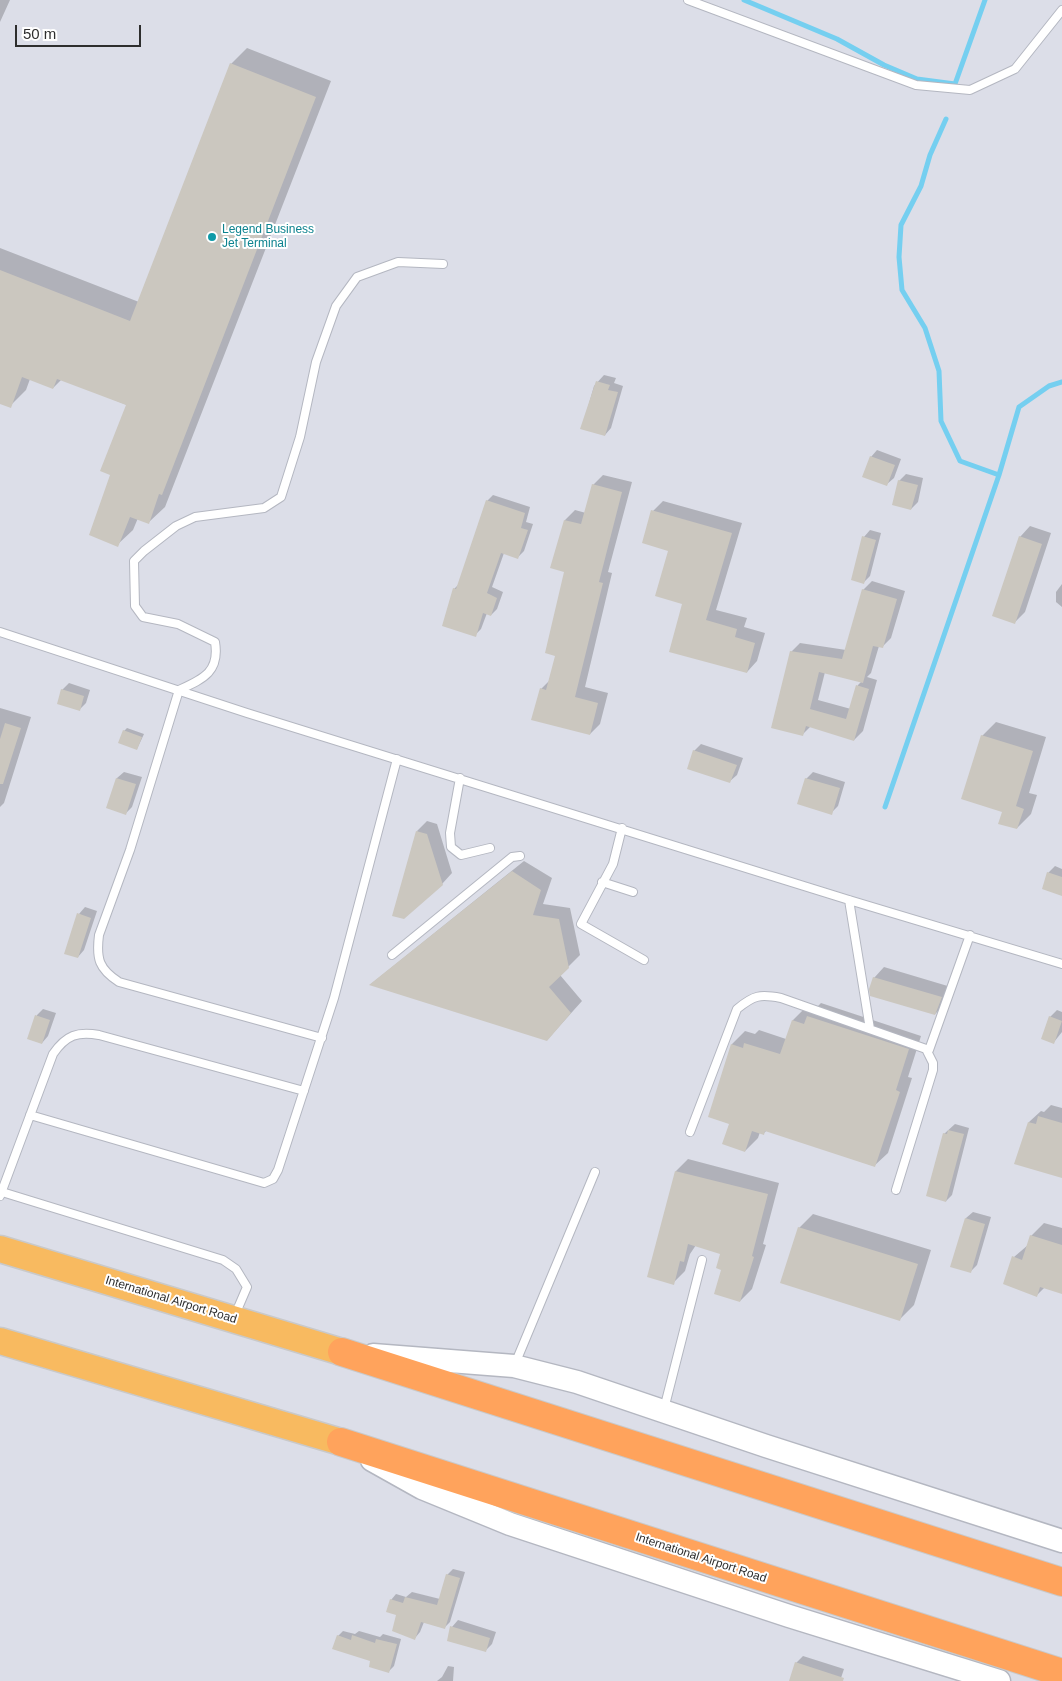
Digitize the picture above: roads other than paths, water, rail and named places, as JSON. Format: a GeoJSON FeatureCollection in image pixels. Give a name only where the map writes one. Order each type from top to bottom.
{"type":"FeatureCollection","features":[{"type":"Feature","properties":{"kind":"highway","name":"International Airport Road"},"geometry":{"type":"LineString","coordinates":[[0,1249],[342,1352],[1062,1582]]}},
{"type":"Feature","properties":{"kind":"highway","name":"International Airport Road"},"geometry":{"type":"LineString","coordinates":[[0,1341],[341,1442],[1062,1672]]}},
{"type":"Feature","properties":{"kind":"main road","name":"International Airport Road"},"geometry":{"type":"LineString","coordinates":[[342,1352],[514,1366],[577,1382],[1062,1541]]}},
{"type":"Feature","properties":{"kind":"main road","name":"International Airport Road"},"geometry":{"type":"LineString","coordinates":[[341,1442],[422,1488],[510,1524],[790,1616],[999,1681]]}},
{"type":"Feature","properties":{"kind":"lane"},"geometry":{"type":"LineString","coordinates":[[688,0],[916,85],[970,90],[1015,69],[1062,10]]}},
{"type":"Feature","properties":{"kind":"lane"},"geometry":{"type":"LineString","coordinates":[[322,1038],[119,982],[106,973],[99,963],[97,947],[99,935],[130,850],[179,690],[199,681],[214,667],[218,655],[215,642],[178,624],[143,617],[134,606],[134,561],[176,526],[195,517],[264,508],[280,497],[300,437],[316,362],[336,306],[357,277],[398,262],[444,264]]}},
{"type":"Feature","properties":{"kind":"lane"},"geometry":{"type":"LineString","coordinates":[[0,632],[397,759],[849,900],[1062,964]]}},
{"type":"Feature","properties":{"kind":"lane"},"geometry":{"type":"LineString","coordinates":[[30,1115],[264,1183],[273,1180],[322,1038],[397,759]]}},
{"type":"Feature","properties":{"kind":"lane"},"geometry":{"type":"LineString","coordinates":[[460,778],[450,833],[451,847],[461,855],[490,848]]}},
{"type":"Feature","properties":{"kind":"lane"},"geometry":{"type":"LineString","coordinates":[[622,828],[613,864],[581,924],[644,960]]}},
{"type":"Feature","properties":{"kind":"lane"},"geometry":{"type":"LineString","coordinates":[[392,955],[512,857],[520,856]]}},
{"type":"Feature","properties":{"kind":"lane"},"geometry":{"type":"LineString","coordinates":[[602,882],[633,892]]}},
{"type":"Feature","properties":{"kind":"lane"},"geometry":{"type":"LineString","coordinates":[[849,900],[870,1030]]}},
{"type":"Feature","properties":{"kind":"lane"},"geometry":{"type":"LineString","coordinates":[[896,1190],[933,1070],[934,1062],[927,1051],[929,1050],[970,935]]}},
{"type":"Feature","properties":{"kind":"lane"},"geometry":{"type":"LineString","coordinates":[[690,1132],[737,1009],[750,999],[763,995],[781,998],[929,1050]]}},
{"type":"Feature","properties":{"kind":"lane"},"geometry":{"type":"LineString","coordinates":[[234,1319],[247,1288],[236,1269],[224,1260],[1,1194],[53,1054],[60,1044],[72,1035],[84,1032],[304,1091]]}},
{"type":"Feature","properties":{"kind":"lane"},"geometry":{"type":"LineString","coordinates":[[514,1366],[595,1172]]}},
{"type":"Feature","properties":{"kind":"lane"},"geometry":{"type":"LineString","coordinates":[[664,1411],[702,1260]]}},
{"type":"Feature","properties":{"kind":"waterway"},"geometry":{"type":"LineString","coordinates":[[744,0],[837,39],[884,65],[917,79],[955,84],[985,0]]}},
{"type":"Feature","properties":{"kind":"waterway"},"geometry":{"type":"LineString","coordinates":[[946,119],[930,155],[921,186],[901,225],[899,257],[902,290],[925,328],[939,371],[941,421],[960,461],[999,475]]}},
{"type":"Feature","properties":{"kind":"waterway"},"geometry":{"type":"LineString","coordinates":[[885,807],[999,475],[1019,407],[1049,386],[1062,382]]}},
{"type":"Feature","properties":{"kind":"place","name":"Legend Business Jet Terminal"},"geometry":{"type":"Point","coordinates":[212,237]}}]}
